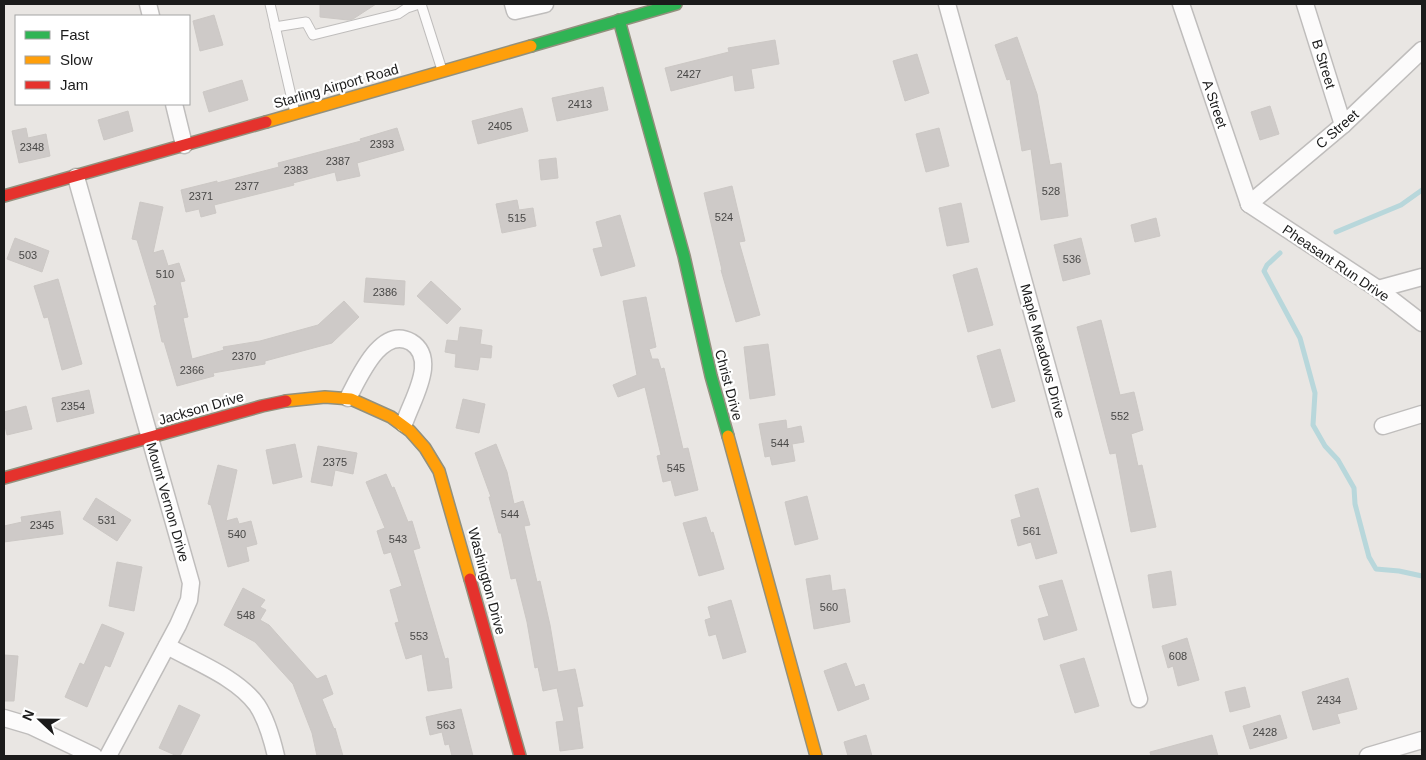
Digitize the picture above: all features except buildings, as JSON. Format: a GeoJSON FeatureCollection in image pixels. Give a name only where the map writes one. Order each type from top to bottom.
{"type":"FeatureCollection","features":[{"type":"Feature","properties":{"kind":"street"},"geometry":{"type":"LineString","coordinates":[[513,4],[515,12],[545,4]]}},
{"type":"Feature","properties":{"kind":"street","name":"Starling Airport Road"},"geometry":{"type":"LineString","coordinates":[[4,196],[76,177],[676,4]]}},
{"type":"Feature","properties":{"kind":"street","name":"Maple Meadows Drive"},"geometry":{"type":"LineString","coordinates":[[947,4],[1139,699]]}},
{"type":"Feature","properties":{"kind":"street","name":"A Street"},"geometry":{"type":"LineString","coordinates":[[1181,4],[1249,204]]}},
{"type":"Feature","properties":{"kind":"street","name":"B Street"},"geometry":{"type":"LineString","coordinates":[[1306,4],[1343,125]]}},
{"type":"Feature","properties":{"kind":"street","name":"Christ Drive"},"geometry":{"type":"LineString","coordinates":[[619,20],[684,256],[710,376],[816,756]]}},
{"type":"Feature","properties":{"kind":"street","name":"C Street"},"geometry":{"type":"LineString","coordinates":[[1249,204],[1343,125],[1422,50]]}},
{"type":"Feature","properties":{"kind":"street"},"geometry":{"type":"LineString","coordinates":[[174,105],[184,145]]}},
{"type":"Feature","properties":{"kind":"street","name":"Mount Vernon Drive"},"geometry":{"type":"LineString","coordinates":[[76,177],[191,583],[189,600],[167,646],[108,756]]}},
{"type":"Feature","properties":{"kind":"street","name":"Pheasant Run Drive"},"geometry":{"type":"LineString","coordinates":[[1249,204],[1378,289],[1422,324]]}},
{"type":"Feature","properties":{"kind":"street"},"geometry":{"type":"LineString","coordinates":[[1378,289],[1422,277]]}},
{"type":"Feature","properties":{"kind":"street"},"geometry":{"type":"LineString","coordinates":[[348,398],[365,367],[384,344],[397,339],[409,341],[421,352],[423,366],[417,390],[404,424]]}},
{"type":"Feature","properties":{"kind":"street","name":"Jackson Drive"},"geometry":{"type":"LineString","coordinates":[[4,478],[278,402],[314,397],[348,398],[376,408],[404,424]]}},
{"type":"Feature","properties":{"kind":"street"},"geometry":{"type":"LineString","coordinates":[[1383,426],[1422,414]]}},
{"type":"Feature","properties":{"kind":"street","name":"Washington Drive"},"geometry":{"type":"LineString","coordinates":[[404,424],[422,442],[439,471],[520,756]]}},
{"type":"Feature","properties":{"kind":"street"},"geometry":{"type":"LineString","coordinates":[[167,646],[228,679],[250,696],[264,718],[276,756]]}},
{"type":"Feature","properties":{"kind":"street"},"geometry":{"type":"LineString","coordinates":[[4,718],[31,726],[94,756]]}},
{"type":"Feature","properties":{"kind":"street"},"geometry":{"type":"LineString","coordinates":[[1368,756],[1422,740]]}},
{"type":"Feature","properties":{"kind":"lane"},"geometry":{"type":"LineString","coordinates":[[270,4],[295,113]]}},
{"type":"Feature","properties":{"kind":"lane"},"geometry":{"type":"LineString","coordinates":[[275,27],[306,22],[313,35],[398,14],[407,8],[420,4],[442,71]]}},
{"type":"Feature","properties":{"kind":"waterway"},"geometry":{"type":"LineString","coordinates":[[1336,232],[1401,205],[1422,190]]}},
{"type":"Feature","properties":{"kind":"waterway"},"geometry":{"type":"LineString","coordinates":[[1280,253],[1267,265],[1264,271],[1300,338],[1315,393],[1313,425],[1325,446],[1338,460],[1354,488],[1355,504],[1369,557],[1376,569],[1422,576]]}},
{"type":"Feature","properties":{"kind":"traffic: fast"},"geometry":{"type":"LineString","coordinates":[[531,46],[676,4]]}},
{"type":"Feature","properties":{"kind":"traffic: fast"},"geometry":{"type":"LineString","coordinates":[[619,20],[684,256],[711,376],[728,436]]}},
{"type":"Feature","properties":{"kind":"traffic: slow"},"geometry":{"type":"LineString","coordinates":[[266,122],[531,46]]}},
{"type":"Feature","properties":{"kind":"traffic: slow"},"geometry":{"type":"LineString","coordinates":[[286,401],[325,397],[351,399],[391,417],[410,431],[425,448],[439,471],[470,579]]}},
{"type":"Feature","properties":{"kind":"traffic: slow"},"geometry":{"type":"LineString","coordinates":[[728,436],[816,756]]}},
{"type":"Feature","properties":{"kind":"traffic: jam"},"geometry":{"type":"LineString","coordinates":[[4,196],[266,122]]}},
{"type":"Feature","properties":{"kind":"traffic: jam"},"geometry":{"type":"LineString","coordinates":[[4,478],[286,401]]}},
{"type":"Feature","properties":{"kind":"traffic: jam"},"geometry":{"type":"LineString","coordinates":[[470,579],[520,756]]}}]}
